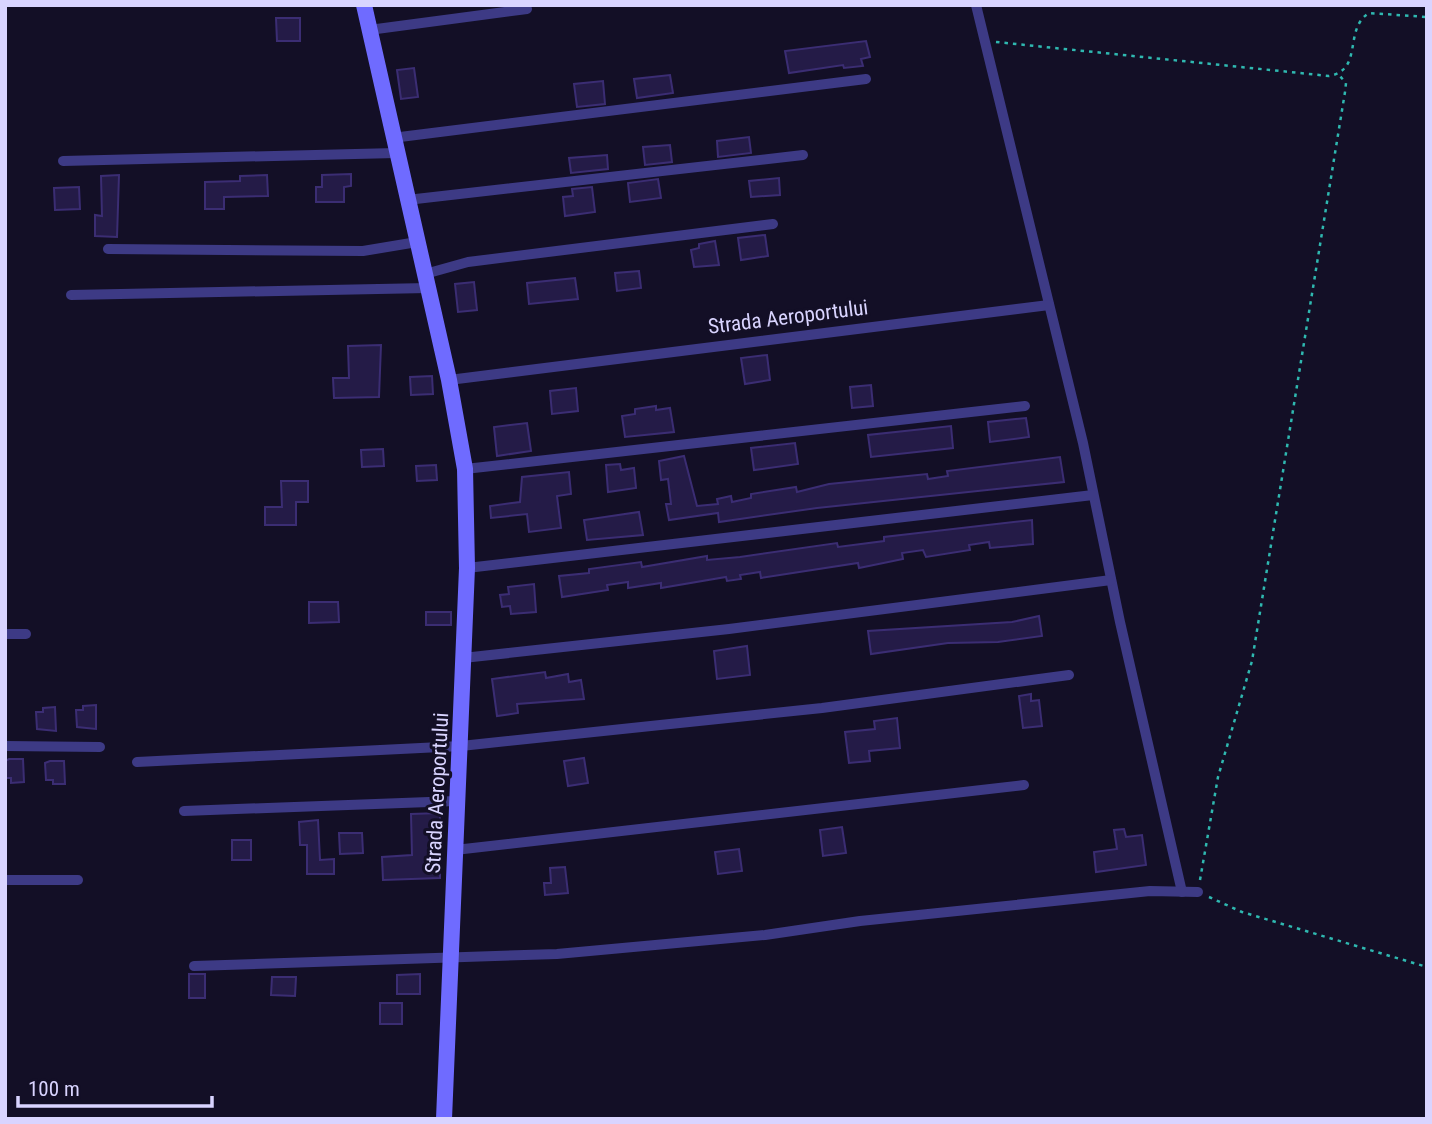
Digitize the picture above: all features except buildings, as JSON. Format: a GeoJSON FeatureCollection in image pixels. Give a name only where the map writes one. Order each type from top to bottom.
{"type":"FeatureCollection","features":[{"type":"Feature","properties":{"kind":"street","name":"Strada Aeroportului"},"geometry":{"type":"LineString","coordinates":[[364,5],[449,380],[465,469],[467,568],[444,1119]]}},
{"type":"Feature","properties":{"kind":"street"},"geometry":{"type":"LineString","coordinates":[[976,5],[1049,305],[1182,892]]}},
{"type":"Feature","properties":{"kind":"street"},"geometry":{"type":"LineString","coordinates":[[369,30],[527,9]]}},
{"type":"Feature","properties":{"kind":"street"},"geometry":{"type":"LineString","coordinates":[[63,161],[394,145],[866,79]]}},
{"type":"Feature","properties":{"kind":"street"},"geometry":{"type":"LineString","coordinates":[[407,200],[803,156]]}},
{"type":"Feature","properties":{"kind":"street"},"geometry":{"type":"LineString","coordinates":[[71,295],[426,281],[468,262],[773,224]]}},
{"type":"Feature","properties":{"kind":"street"},"geometry":{"type":"LineString","coordinates":[[108,248],[363,251],[417,242]]}},
{"type":"Feature","properties":{"kind":"street","name":"Strada Aeroportului"},"geometry":{"type":"LineString","coordinates":[[449,380],[1049,305]]}},
{"type":"Feature","properties":{"kind":"street"},"geometry":{"type":"LineString","coordinates":[[465,469],[1025,406]]}},
{"type":"Feature","properties":{"kind":"street"},"geometry":{"type":"LineString","coordinates":[[467,568],[1093,495]]}},
{"type":"Feature","properties":{"kind":"street"},"geometry":{"type":"LineString","coordinates":[[463,658],[729,629],[1111,580]]}},
{"type":"Feature","properties":{"kind":"street"},"geometry":{"type":"LineString","coordinates":[[5,634],[26,634]]}},
{"type":"Feature","properties":{"kind":"street"},"geometry":{"type":"LineString","coordinates":[[137,762],[461,746],[822,708],[1069,676]]}},
{"type":"Feature","properties":{"kind":"street"},"geometry":{"type":"LineString","coordinates":[[5,746],[100,747]]}},
{"type":"Feature","properties":{"kind":"street"},"geometry":{"type":"LineString","coordinates":[[455,850],[1024,785]]}},
{"type":"Feature","properties":{"kind":"street"},"geometry":{"type":"LineString","coordinates":[[184,811],[456,801]]}},
{"type":"Feature","properties":{"kind":"street"},"geometry":{"type":"LineString","coordinates":[[5,880],[78,880]]}},
{"type":"Feature","properties":{"kind":"street"},"geometry":{"type":"LineString","coordinates":[[194,967],[451,960],[557,954],[765,935],[860,921],[1150,891],[1198,892]]}},
{"type":"Feature","properties":{"kind":"path"},"geometry":{"type":"LineString","coordinates":[[984,41],[1329,76],[1339,75],[1349,66],[1356,26],[1363,16],[1380,12],[1427,17]]}},
{"type":"Feature","properties":{"kind":"path"},"geometry":{"type":"LineString","coordinates":[[1339,75],[1346,83],[1345,92],[1252,661],[1218,777],[1198,892],[1242,912],[1427,967]]}}]}
